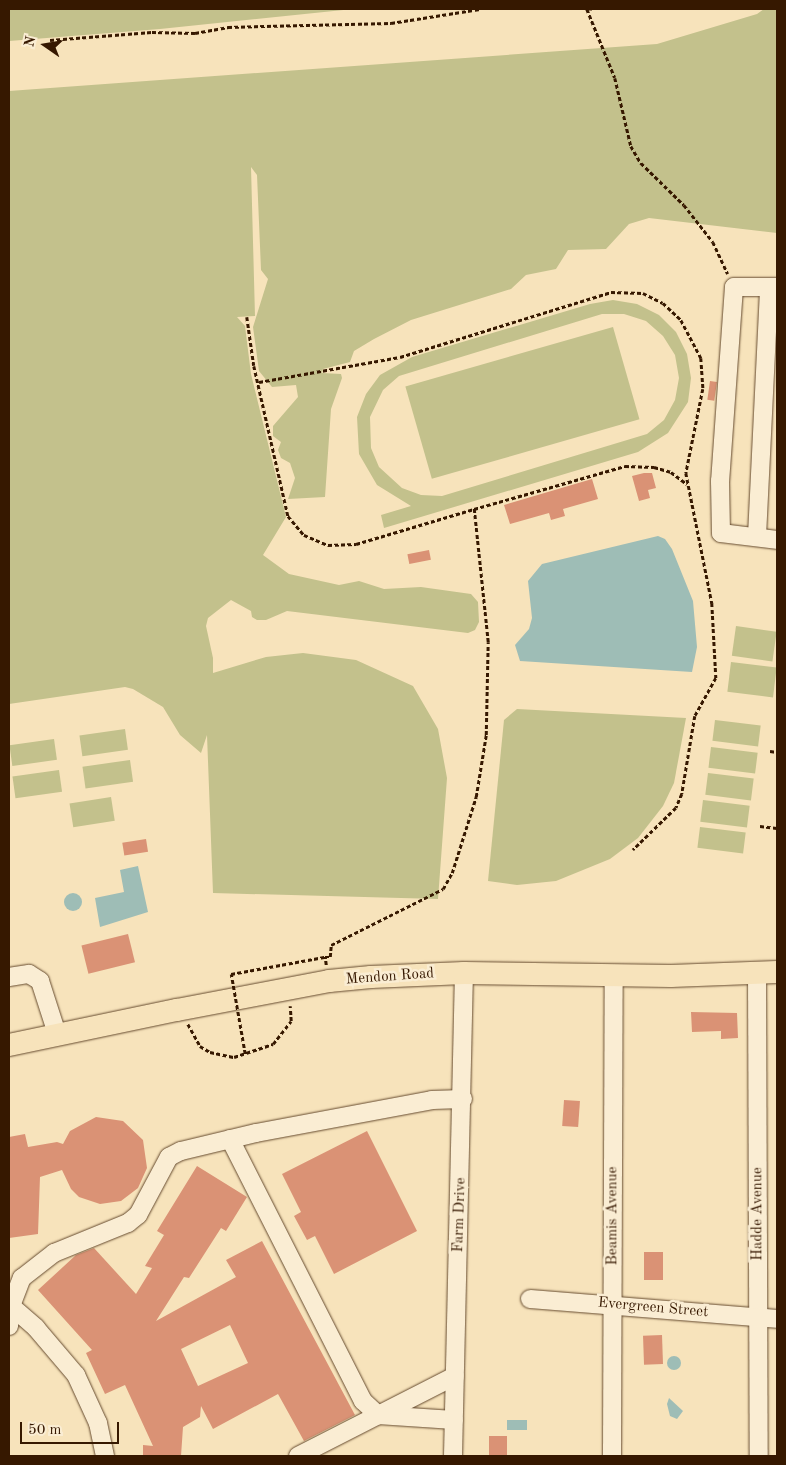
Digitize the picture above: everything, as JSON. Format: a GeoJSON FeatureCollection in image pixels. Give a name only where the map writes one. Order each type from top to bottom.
{"type":"FeatureCollection","features":[{"type":"Feature","properties":{"kind":"main road","name":"Mendon Road"},"geometry":{"type":"LineString","coordinates":[[9,1045],[329,981],[464,973],[614,976],[767,972]]}},
{"type":"Feature","properties":{"kind":"street"},"geometry":{"type":"LineString","coordinates":[[758,536],[773,287],[734,287],[720,482],[721,533],[758,536],[777,540]]}},
{"type":"Feature","properties":{"kind":"street","name":"Hadde Avenue"},"geometry":{"type":"LineString","coordinates":[[760,1456],[759,1317],[767,972]]}},
{"type":"Feature","properties":{"kind":"street","name":"Farm Drive"},"geometry":{"type":"LineString","coordinates":[[453,1456],[463,1099],[464,973]]}},
{"type":"Feature","properties":{"kind":"street"},"geometry":{"type":"LineString","coordinates":[[9,977],[29,974],[40,981],[57,1034]]}},
{"type":"Feature","properties":{"kind":"street","name":"Beamis Avenue"},"geometry":{"type":"LineString","coordinates":[[612,1456],[614,976]]}},
{"type":"Feature","properties":{"kind":"street"},"geometry":{"type":"LineString","coordinates":[[10,1326],[11,1306],[22,1278],[36,1265],[82,1239],[128,1223],[138,1215],[169,1157],[181,1151],[230,1139],[432,1100],[463,1099]]}},
{"type":"Feature","properties":{"kind":"street"},"geometry":{"type":"LineString","coordinates":[[230,1139],[354,1387],[378,1415],[454,1420]]}},
{"type":"Feature","properties":{"kind":"street","name":"Evergreen Street"},"geometry":{"type":"LineString","coordinates":[[530,1299],[777,1319]]}},
{"type":"Feature","properties":{"kind":"street"},"geometry":{"type":"LineString","coordinates":[[11,1306],[36,1328],[76,1375],[98,1423],[104,1456]]}},
{"type":"Feature","properties":{"kind":"street"},"geometry":{"type":"LineString","coordinates":[[298,1456],[455,1376]]}},
{"type":"Feature","properties":{"kind":"path"},"geometry":{"type":"LineString","coordinates":[[50,40],[152,32],[194,33],[228,27],[391,23],[480,9],[592,9]]}},
{"type":"Feature","properties":{"kind":"path"},"geometry":{"type":"LineString","coordinates":[[587,9],[615,78],[632,146],[641,163],[684,205],[713,242],[734,287]]}},
{"type":"Feature","properties":{"kind":"path"},"geometry":{"type":"LineString","coordinates":[[259,382],[400,357],[601,294],[622,291],[643,293],[662,303],[681,320],[701,358],[703,389],[686,473],[712,603],[716,678],[695,716],[682,794],[676,808],[633,850]]}},
{"type":"Feature","properties":{"kind":"path"},"geometry":{"type":"LineString","coordinates":[[247,317],[288,516],[304,536],[328,545],[356,544],[625,466],[654,466],[671,472],[687,484]]}},
{"type":"Feature","properties":{"kind":"path"},"geometry":{"type":"LineString","coordinates":[[245,1054],[230,974],[330,956],[331,945],[443,888],[452,873],[476,797],[486,735],[488,642],[474,509]]}},
{"type":"Feature","properties":{"kind":"path"},"geometry":{"type":"LineString","coordinates":[[770,751],[777,752]]}},
{"type":"Feature","properties":{"kind":"path"},"geometry":{"type":"LineString","coordinates":[[760,826],[777,828]]}},
{"type":"Feature","properties":{"kind":"path"},"geometry":{"type":"LineString","coordinates":[[325,957],[327,970]]}},
{"type":"Feature","properties":{"kind":"path"},"geometry":{"type":"LineString","coordinates":[[186,1018],[200,1046],[223,1055],[245,1054],[273,1044],[283,1033],[291,1021],[290,998]]}},
{"type":"Feature","properties":{"kind":"shaded area"},"geometry":{"type":"Polygon","coordinates":[[[9,9],[353,9],[160,29],[9,41],[9,9]]]}},
{"type":"Feature","properties":{"kind":"shaded area"},"geometry":{"type":"Polygon","coordinates":[[[764,9],[777,9],[777,233],[649,218],[629,224],[606,249],[568,250],[556,269],[526,275],[511,289],[411,320],[374,339],[354,351],[350,362],[323,369],[322,373],[341,374],[342,378],[331,409],[325,497],[288,499],[295,478],[290,463],[281,458],[278,450],[281,442],[273,436],[273,426],[298,397],[296,385],[272,387],[259,371],[253,327],[268,279],[261,270],[257,175],[251,167],[255,316],[237,317],[245,326],[251,374],[286,517],[263,555],[289,574],[339,585],[359,581],[384,589],[421,587],[471,594],[478,602],[479,622],[475,630],[468,633],[287,611],[266,620],[257,620],[252,617],[251,611],[231,600],[208,618],[206,626],[213,658],[213,673],[266,657],[303,653],[356,660],[413,686],[438,729],[447,778],[438,899],[213,893],[207,735],[201,753],[180,735],[163,707],[133,689],[125,687],[9,704],[9,91],[657,44],[757,14],[764,9]]]}},
{"type":"Feature","properties":{"kind":"shaded area"},"geometry":{"type":"Polygon","coordinates":[[[613,300],[637,304],[659,315],[676,332],[687,354],[691,378],[688,402],[668,433],[638,452],[384,528],[381,515],[411,506],[377,485],[359,454],[357,417],[366,394],[380,375],[412,357],[590,304],[613,300]],[[602,314],[399,376],[383,390],[370,417],[371,448],[379,467],[402,488],[421,495],[442,496],[647,434],[664,420],[675,400],[679,378],[675,355],[663,336],[646,321],[624,314],[602,314]]]}},
{"type":"Feature","properties":{"kind":"shaded area"},"geometry":{"type":"Polygon","coordinates":[[[613,327],[639,419],[432,479],[405,387],[613,327]]]}},
{"type":"Feature","properties":{"kind":"shaded area"},"geometry":{"type":"Polygon","coordinates":[[[736,626],[777,632],[772,661],[732,656],[736,626]]]}},
{"type":"Feature","properties":{"kind":"shaded area"},"geometry":{"type":"Polygon","coordinates":[[[731,662],[777,668],[773,697],[727,692],[731,662]]]}},
{"type":"Feature","properties":{"kind":"shaded area"},"geometry":{"type":"Polygon","coordinates":[[[517,709],[686,718],[674,783],[663,806],[638,838],[610,859],[556,881],[517,885],[488,881],[504,720],[517,709]]]}},
{"type":"Feature","properties":{"kind":"shaded area"},"geometry":{"type":"Polygon","coordinates":[[[715,720],[761,726],[758,746],[712,741],[715,720]]]}},
{"type":"Feature","properties":{"kind":"shaded area"},"geometry":{"type":"Polygon","coordinates":[[[125,729],[128,750],[82,756],[79,735],[125,729]]]}},
{"type":"Feature","properties":{"kind":"shaded area"},"geometry":{"type":"Polygon","coordinates":[[[54,739],[57,760],[12,766],[9,745],[54,739]]]}},
{"type":"Feature","properties":{"kind":"shaded area"},"geometry":{"type":"Polygon","coordinates":[[[711,747],[758,753],[755,774],[708,768],[711,747]]]}},
{"type":"Feature","properties":{"kind":"shaded area"},"geometry":{"type":"Polygon","coordinates":[[[130,760],[133,782],[86,788],[82,767],[130,760]]]}},
{"type":"Feature","properties":{"kind":"shaded area"},"geometry":{"type":"Polygon","coordinates":[[[59,770],[62,792],[16,798],[12,777],[59,770]]]}},
{"type":"Feature","properties":{"kind":"shaded area"},"geometry":{"type":"Polygon","coordinates":[[[708,773],[754,779],[751,800],[705,795],[708,773]]]}},
{"type":"Feature","properties":{"kind":"shaded area"},"geometry":{"type":"Polygon","coordinates":[[[111,797],[115,821],[73,827],[70,804],[111,797]]]}},
{"type":"Feature","properties":{"kind":"shaded area"},"geometry":{"type":"Polygon","coordinates":[[[703,800],[750,806],[747,828],[700,822],[703,800]]]}},
{"type":"Feature","properties":{"kind":"shaded area"},"geometry":{"type":"Polygon","coordinates":[[[700,827],[746,833],[743,853],[697,848],[700,827]]]}},
{"type":"Feature","properties":{"kind":"water"},"geometry":{"type":"Polygon","coordinates":[[[658,536],[665,539],[672,549],[693,601],[697,647],[692,672],[520,661],[515,645],[529,629],[532,618],[528,581],[542,564],[658,536]]]}},
{"type":"Feature","properties":{"kind":"water"},"geometry":{"type":"Polygon","coordinates":[[[138,866],[148,912],[100,927],[95,898],[124,892],[120,870],[138,866]]]}},
{"type":"Feature","properties":{"kind":"water"},"geometry":{"type":"Polygon","coordinates":[[[73,893],[80,895],[82,902],[80,909],[73,911],[66,909],[64,902],[66,895],[73,893]]]}},
{"type":"Feature","properties":{"kind":"water"},"geometry":{"type":"Polygon","coordinates":[[[674,1356],[679,1358],[681,1363],[679,1368],[674,1370],[669,1368],[667,1363],[669,1358],[674,1356]]]}},
{"type":"Feature","properties":{"kind":"water"},"geometry":{"type":"Polygon","coordinates":[[[669,1398],[683,1411],[677,1419],[670,1416],[667,1404],[669,1398]]]}},
{"type":"Feature","properties":{"kind":"water"},"geometry":{"type":"Polygon","coordinates":[[[507,1420],[527,1420],[527,1430],[507,1430],[507,1420]]]}},
{"type":"Feature","properties":{"kind":"building"},"geometry":{"type":"Polygon","coordinates":[[[710,381],[717,382],[714,401],[707,400],[710,381]]]}},
{"type":"Feature","properties":{"kind":"building"},"geometry":{"type":"Polygon","coordinates":[[[652,473],[656,488],[648,490],[650,498],[639,501],[632,476],[652,473]]]}},
{"type":"Feature","properties":{"kind":"building"},"geometry":{"type":"Polygon","coordinates":[[[592,479],[598,499],[563,509],[565,516],[551,520],[549,513],[510,524],[504,505],[592,479]]]}},
{"type":"Feature","properties":{"kind":"building"},"geometry":{"type":"Polygon","coordinates":[[[429,550],[431,560],[409,564],[407,554],[429,550]]]}},
{"type":"Feature","properties":{"kind":"building"},"geometry":{"type":"Polygon","coordinates":[[[146,839],[148,852],[124,856],[122,843],[146,839]]]}},
{"type":"Feature","properties":{"kind":"building"},"geometry":{"type":"Polygon","coordinates":[[[128,934],[135,962],[88,974],[81,946],[128,934]]]}},
{"type":"Feature","properties":{"kind":"building"},"geometry":{"type":"Polygon","coordinates":[[[691,1012],[737,1013],[738,1038],[721,1039],[721,1031],[692,1032],[691,1012]]]}},
{"type":"Feature","properties":{"kind":"building"},"geometry":{"type":"Polygon","coordinates":[[[564,1100],[580,1101],[578,1127],[562,1126],[564,1100]]]}},
{"type":"Feature","properties":{"kind":"building"},"geometry":{"type":"Polygon","coordinates":[[[96,1117],[123,1121],[143,1140],[147,1168],[138,1188],[121,1201],[100,1204],[79,1197],[71,1189],[62,1170],[40,1177],[38,1234],[9,1238],[9,1137],[25,1134],[28,1147],[57,1142],[63,1144],[70,1131],[96,1117]]]}},
{"type":"Feature","properties":{"kind":"building"},"geometry":{"type":"Polygon","coordinates":[[[367,1131],[417,1231],[334,1274],[315,1236],[307,1240],[294,1216],[301,1212],[282,1174],[367,1131]]]}},
{"type":"Feature","properties":{"kind":"building"},"geometry":{"type":"Polygon","coordinates":[[[197,1166],[247,1197],[226,1231],[221,1228],[189,1278],[184,1277],[156,1321],[236,1277],[226,1260],[262,1241],[355,1415],[304,1441],[278,1394],[213,1429],[201,1406],[200,1417],[183,1427],[181,1456],[143,1456],[143,1445],[153,1446],[125,1385],[105,1394],[86,1353],[92,1350],[38,1290],[76,1255],[94,1248],[136,1294],[152,1268],[145,1266],[164,1235],[157,1231],[197,1166]],[[230,1325],[181,1349],[198,1386],[248,1363],[230,1325]]]}},
{"type":"Feature","properties":{"kind":"building"},"geometry":{"type":"Polygon","coordinates":[[[644,1252],[663,1252],[663,1280],[644,1280],[644,1252]]]}},
{"type":"Feature","properties":{"kind":"building"},"geometry":{"type":"Polygon","coordinates":[[[662,1335],[663,1364],[644,1365],[643,1336],[662,1335]]]}},
{"type":"Feature","properties":{"kind":"building"},"geometry":{"type":"Polygon","coordinates":[[[489,1436],[507,1436],[507,1456],[489,1456],[489,1436]]]}}]}
